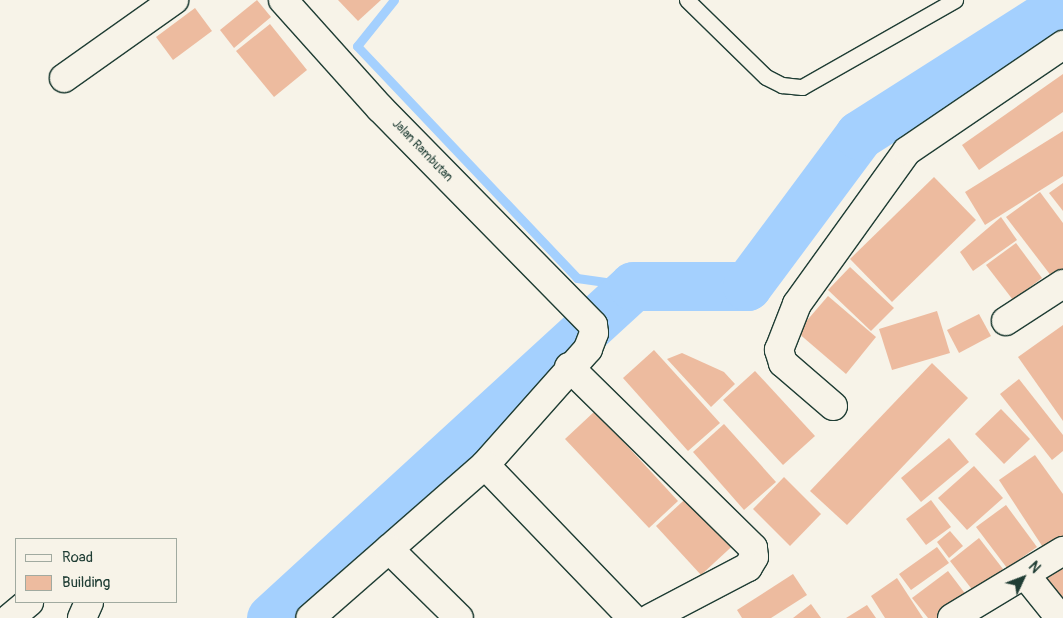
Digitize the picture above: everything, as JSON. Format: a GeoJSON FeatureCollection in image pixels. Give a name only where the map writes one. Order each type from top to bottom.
{"type":"FeatureCollection","features":[{"type":"Feature","properties":{"kind":"street"},"geometry":{"type":"LineString","coordinates":[[64,78],[174,0]]}},
{"type":"Feature","properties":{"kind":"street","name":"Jalan Rambutan"},"geometry":{"type":"LineString","coordinates":[[283,0],[564,299],[593,325],[591,344],[569,367]]}},
{"type":"Feature","properties":{"kind":"street"},"geometry":{"type":"LineString","coordinates":[[833,406],[783,363],[779,350],[797,304],[907,151],[1063,45]]}},
{"type":"Feature","properties":{"kind":"street"},"geometry":{"type":"LineString","coordinates":[[1006,321],[1063,284]]}},
{"type":"Feature","properties":{"kind":"street"},"geometry":{"type":"LineString","coordinates":[[310,618],[485,465],[569,367],[754,548],[754,558],[748,567],[651,618]]}},
{"type":"Feature","properties":{"kind":"street"},"geometry":{"type":"LineString","coordinates":[[485,465],[632,618]]}},
{"type":"Feature","properties":{"kind":"street"},"geometry":{"type":"LineString","coordinates":[[389,550],[459,618]]}},
{"type":"Feature","properties":{"kind":"street"},"geometry":{"type":"LineString","coordinates":[[952,618],[1009,580],[1026,577],[1063,551]]}},
{"type":"Feature","properties":{"kind":"street"},"geometry":{"type":"LineString","coordinates":[[1026,577],[1060,618]]}},
{"type":"Feature","properties":{"kind":"street"},"geometry":{"type":"LineString","coordinates":[[10,618],[28,603]]}},
{"type":"Feature","properties":{"kind":"street"},"geometry":{"type":"LineString","coordinates":[[82,618],[89,603]]}},
{"type":"Feature","properties":{"kind":"lane"},"geometry":{"type":"LineString","coordinates":[[687,0],[766,77],[802,87],[955,0]]}},
{"type":"Feature","properties":{"kind":"building"},"geometry":{"type":"Polygon","coordinates":[[[257,0],[271,17],[234,48],[220,30],[257,0]]]}},
{"type":"Feature","properties":{"kind":"building"},"geometry":{"type":"Polygon","coordinates":[[[338,0],[381,0],[358,21],[338,0]]]}},
{"type":"Feature","properties":{"kind":"building"},"geometry":{"type":"Polygon","coordinates":[[[195,8],[212,31],[173,60],[156,37],[195,8]]]}},
{"type":"Feature","properties":{"kind":"building"},"geometry":{"type":"Polygon","coordinates":[[[270,24],[307,70],[274,97],[236,51],[270,24]]]}},
{"type":"Feature","properties":{"kind":"building"},"geometry":{"type":"Polygon","coordinates":[[[1063,74],[1063,112],[979,170],[962,145],[1063,74]]]}},
{"type":"Feature","properties":{"kind":"building"},"geometry":{"type":"Polygon","coordinates":[[[1063,131],[1063,176],[985,225],[965,192],[1063,131]]]}},
{"type":"Feature","properties":{"kind":"building"},"geometry":{"type":"Polygon","coordinates":[[[934,177],[976,220],[892,302],[850,259],[934,177]]]}},
{"type":"Feature","properties":{"kind":"building"},"geometry":{"type":"Polygon","coordinates":[[[1063,183],[1063,211],[1049,193],[1063,183]]]}},
{"type":"Feature","properties":{"kind":"building"},"geometry":{"type":"Polygon","coordinates":[[[1040,192],[1063,223],[1063,269],[1052,277],[1006,217],[1040,192]]]}},
{"type":"Feature","properties":{"kind":"building"},"geometry":{"type":"Polygon","coordinates":[[[1001,217],[1017,240],[973,271],[960,252],[1001,217]]]}},
{"type":"Feature","properties":{"kind":"building"},"geometry":{"type":"Polygon","coordinates":[[[1016,243],[1042,278],[1013,300],[986,265],[1016,243]]]}},
{"type":"Feature","properties":{"kind":"building"},"geometry":{"type":"Polygon","coordinates":[[[850,267],[894,308],[871,331],[828,290],[850,267]]]}},
{"type":"Feature","properties":{"kind":"building"},"geometry":{"type":"Polygon","coordinates":[[[828,296],[876,337],[846,374],[797,332],[828,296]]]}},
{"type":"Feature","properties":{"kind":"building"},"geometry":{"type":"Polygon","coordinates":[[[937,311],[950,353],[892,370],[879,329],[937,311]]]}},
{"type":"Feature","properties":{"kind":"building"},"geometry":{"type":"Polygon","coordinates":[[[979,314],[991,336],[959,353],[947,330],[979,314]]]}},
{"type":"Feature","properties":{"kind":"building"},"geometry":{"type":"Polygon","coordinates":[[[1063,325],[1063,421],[1018,357],[1063,325]]]}},
{"type":"Feature","properties":{"kind":"building"},"geometry":{"type":"Polygon","coordinates":[[[654,350],[720,423],[688,451],[623,378],[654,350]]]}},
{"type":"Feature","properties":{"kind":"building"},"geometry":{"type":"Polygon","coordinates":[[[682,353],[724,372],[735,384],[711,407],[667,359],[682,353]]]}},
{"type":"Feature","properties":{"kind":"building"},"geometry":{"type":"Polygon","coordinates":[[[932,363],[968,398],[847,525],[810,491],[932,363]]]}},
{"type":"Feature","properties":{"kind":"building"},"geometry":{"type":"Polygon","coordinates":[[[755,371],[815,436],[783,465],[723,400],[755,371]]]}},
{"type":"Feature","properties":{"kind":"building"},"geometry":{"type":"Polygon","coordinates":[[[1019,379],[1063,435],[1063,451],[1052,460],[1000,394],[1019,379]]]}},
{"type":"Feature","properties":{"kind":"building"},"geometry":{"type":"Polygon","coordinates":[[[1001,409],[1030,439],[1004,464],[975,434],[1001,409]]]}},
{"type":"Feature","properties":{"kind":"building"},"geometry":{"type":"Polygon","coordinates":[[[595,411],[678,501],[649,528],[565,439],[595,411]]]}},
{"type":"Feature","properties":{"kind":"building"},"geometry":{"type":"Polygon","coordinates":[[[724,424],[776,482],[744,510],[693,452],[724,424]]]}},
{"type":"Feature","properties":{"kind":"building"},"geometry":{"type":"Polygon","coordinates":[[[949,438],[969,462],[921,502],[901,478],[949,438]]]}},
{"type":"Feature","properties":{"kind":"building"},"geometry":{"type":"Polygon","coordinates":[[[1035,455],[1063,494],[1063,544],[1048,555],[999,480],[1035,455]]]}},
{"type":"Feature","properties":{"kind":"building"},"geometry":{"type":"Polygon","coordinates":[[[974,466],[1003,498],[967,530],[938,498],[974,466]]]}},
{"type":"Feature","properties":{"kind":"building"},"geometry":{"type":"Polygon","coordinates":[[[784,477],[821,514],[790,546],[753,509],[784,477]]]}},
{"type":"Feature","properties":{"kind":"building"},"geometry":{"type":"Polygon","coordinates":[[[694,491],[740,539],[701,575],[656,526],[694,491]]]}},
{"type":"Feature","properties":{"kind":"building"},"geometry":{"type":"Polygon","coordinates":[[[931,500],[951,527],[926,545],[906,519],[931,500]]]}},
{"type":"Feature","properties":{"kind":"building"},"geometry":{"type":"Polygon","coordinates":[[[1006,505],[1037,547],[1007,568],[976,527],[1006,505]]]}},
{"type":"Feature","properties":{"kind":"building"},"geometry":{"type":"Polygon","coordinates":[[[950,531],[963,546],[949,558],[937,542],[950,531]]]}},
{"type":"Feature","properties":{"kind":"building"},"geometry":{"type":"Polygon","coordinates":[[[979,538],[1003,569],[974,592],[950,561],[979,538]]]}},
{"type":"Feature","properties":{"kind":"building"},"geometry":{"type":"Polygon","coordinates":[[[937,547],[949,563],[911,590],[899,574],[937,547]]]}},
{"type":"Feature","properties":{"kind":"building"},"geometry":{"type":"Polygon","coordinates":[[[1063,558],[1063,613],[1037,577],[1063,558]]]}},
{"type":"Feature","properties":{"kind":"building"},"geometry":{"type":"Polygon","coordinates":[[[948,571],[967,596],[939,618],[928,618],[912,598],[948,571]]]}},
{"type":"Feature","properties":{"kind":"building"},"geometry":{"type":"Polygon","coordinates":[[[793,574],[807,595],[771,618],[742,618],[737,610],[793,574]]]}},
{"type":"Feature","properties":{"kind":"building"},"geometry":{"type":"Polygon","coordinates":[[[897,578],[923,618],[885,618],[871,596],[897,578]]]}},
{"type":"Feature","properties":{"kind":"building"},"geometry":{"type":"Polygon","coordinates":[[[811,604],[821,618],[793,618],[811,604]]]}},
{"type":"Feature","properties":{"kind":"building"},"geometry":{"type":"Polygon","coordinates":[[[867,605],[876,618],[846,618],[867,605]]]}},
{"type":"Feature","properties":{"kind":"waterway"},"geometry":{"type":"LineString","coordinates":[[394,0],[357,46],[577,278],[633,286]]}},
{"type":"Feature","properties":{"kind":"waterway"},"geometry":{"type":"LineString","coordinates":[[271,618],[633,286],[747,286],[859,135],[1063,5]]}}]}
